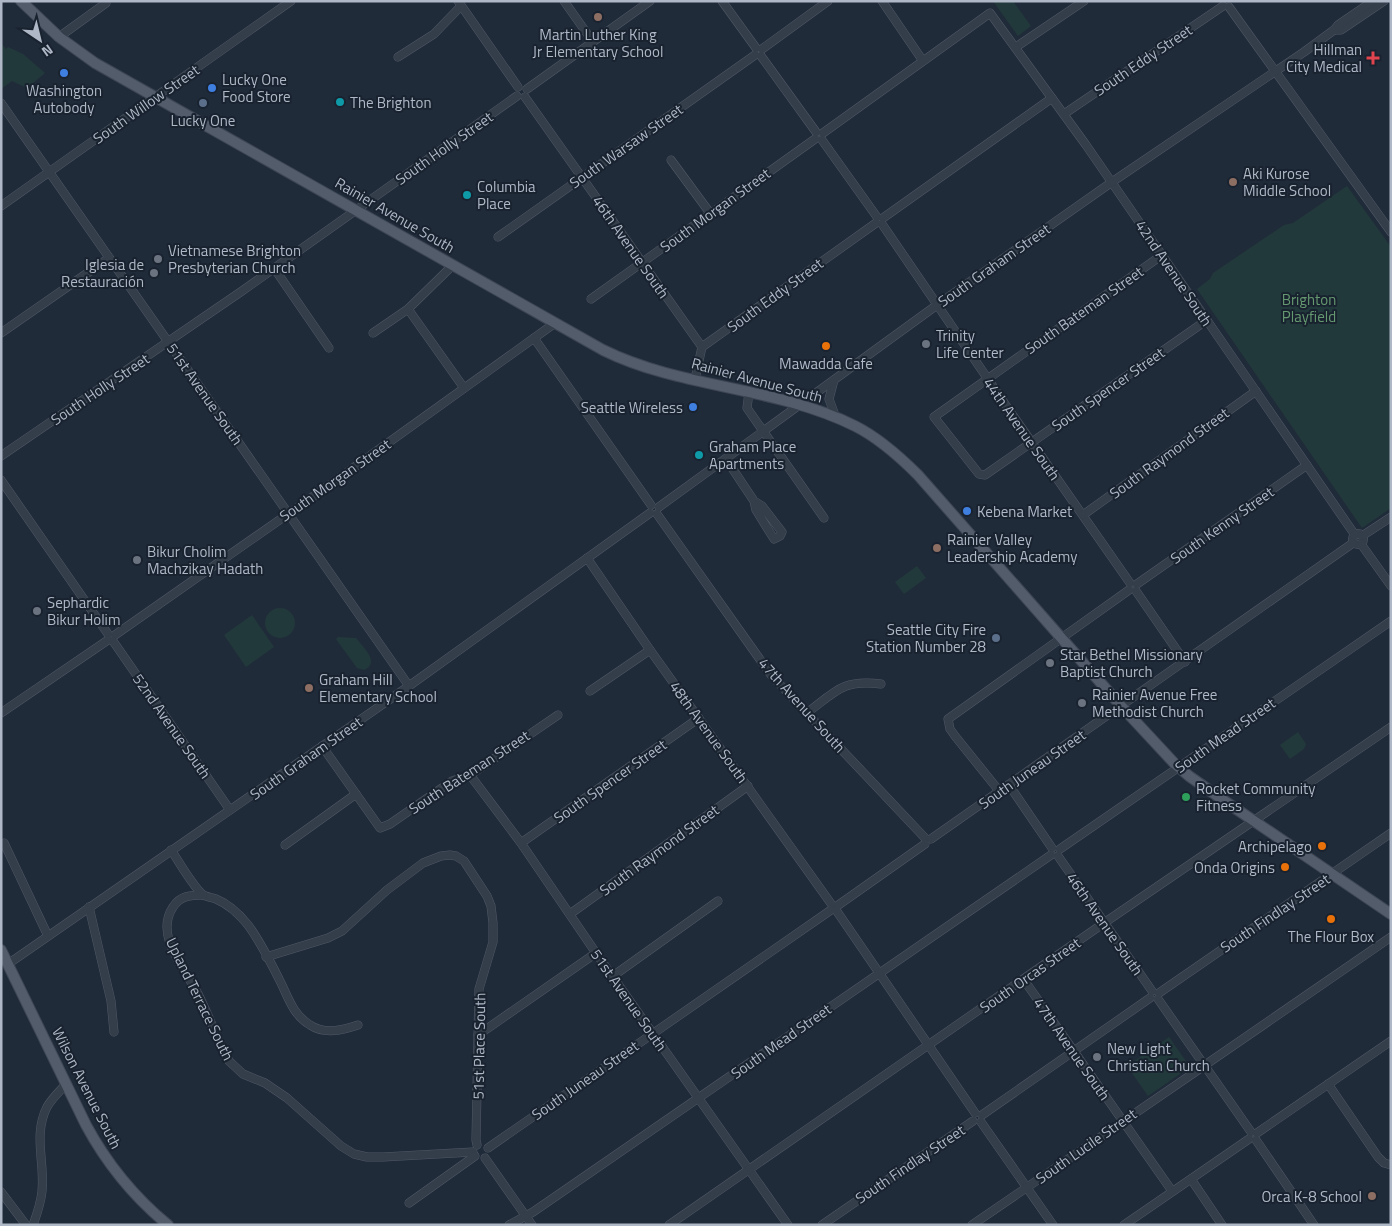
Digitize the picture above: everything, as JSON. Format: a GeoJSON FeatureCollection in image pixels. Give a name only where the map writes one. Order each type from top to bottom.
{"type":"FeatureCollection","features":[{"type":"Feature","properties":{"kind":"main road","name":"Rainier Avenue South"},"geometry":{"type":"LineString","coordinates":[[21,1],[59,37],[95,63],[603,350],[628,362],[800,405],[856,426],[871,435],[906,463],[1122,707],[1178,767],[1391,914]]}},
{"type":"Feature","properties":{"kind":"main road","name":"Wilson Avenue South"},"geometry":{"type":"LineString","coordinates":[[1,950],[92,1136],[114,1169],[142,1202],[168,1225]]}},
{"type":"Feature","properties":{"kind":"street","name":"South Willow Street"},"geometry":{"type":"LineString","coordinates":[[1,206],[291,1]]}},
{"type":"Feature","properties":{"kind":"street"},"geometry":{"type":"LineString","coordinates":[[564,1],[593,42]]}},
{"type":"Feature","properties":{"kind":"street","name":"South Holly Street"},"geometry":{"type":"LineString","coordinates":[[1,456],[169,342],[650,1]]}},
{"type":"Feature","properties":{"kind":"street","name":"44th Avenue South"},"geometry":{"type":"LineString","coordinates":[[722,1],[879,221],[1185,662]]}},
{"type":"Feature","properties":{"kind":"street","name":"South Warsaw Street"},"geometry":{"type":"LineString","coordinates":[[498,237],[828,1]]}},
{"type":"Feature","properties":{"kind":"street"},"geometry":{"type":"LineString","coordinates":[[882,1],[923,61]]}},
{"type":"Feature","properties":{"kind":"street"},"geometry":{"type":"LineString","coordinates":[[1016,47],[1084,1]]}},
{"type":"Feature","properties":{"kind":"street","name":"South Graham Street"},"geometry":{"type":"LineString","coordinates":[[8,964],[409,686],[937,305],[1112,182],[1276,71],[1373,1]]}},
{"type":"Feature","properties":{"kind":"street","name":"South Graham Street"},"geometry":{"type":"LineString","coordinates":[[1334,30],[1341,30],[1384,1]]}},
{"type":"Feature","properties":{"kind":"street"},"geometry":{"type":"LineString","coordinates":[[59,37],[106,4]]}},
{"type":"Feature","properties":{"kind":"street"},"geometry":{"type":"LineString","coordinates":[[398,57],[434,34],[460,4]]}},
{"type":"Feature","properties":{"kind":"street","name":"46th Avenue South"},"geometry":{"type":"LineString","coordinates":[[460,4],[702,347]]}},
{"type":"Feature","properties":{"kind":"street"},"geometry":{"type":"LineString","coordinates":[[1226,4],[1391,232]]}},
{"type":"Feature","properties":{"kind":"street","name":"South Eddy Street"},"geometry":{"type":"LineString","coordinates":[[1064,114],[1226,4]]}},
{"type":"Feature","properties":{"kind":"street","name":"South Morgan Street"},"geometry":{"type":"LineString","coordinates":[[591,299],[990,13]]}},
{"type":"Feature","properties":{"kind":"street","name":"42nd Avenue South"},"geometry":{"type":"LineString","coordinates":[[990,13],[1112,182],[1391,586]]}},
{"type":"Feature","properties":{"kind":"street","name":"South Eddy Street"},"geometry":{"type":"LineString","coordinates":[[702,347],[1052,98]]}},
{"type":"Feature","properties":{"kind":"street","name":"51st Avenue South"},"geometry":{"type":"LineString","coordinates":[[1,103],[409,686]]}},
{"type":"Feature","properties":{"kind":"street"},"geometry":{"type":"LineString","coordinates":[[671,160],[710,213]]}},
{"type":"Feature","properties":{"kind":"street","name":"South Bateman Street"},"geometry":{"type":"LineString","coordinates":[[985,476],[979,474],[934,417],[1162,255]]}},
{"type":"Feature","properties":{"kind":"street"},"geometry":{"type":"LineString","coordinates":[[1,333],[109,258]]}},
{"type":"Feature","properties":{"kind":"street"},"geometry":{"type":"LineString","coordinates":[[373,333],[408,309],[453,265]]}},
{"type":"Feature","properties":{"kind":"street"},"geometry":{"type":"LineString","coordinates":[[274,268],[329,348]]}},
{"type":"Feature","properties":{"kind":"street"},"geometry":{"type":"LineString","coordinates":[[408,309],[464,388]]}},
{"type":"Feature","properties":{"kind":"street","name":"South Spencer Street"},"geometry":{"type":"LineString","coordinates":[[985,476],[1206,320]]}},
{"type":"Feature","properties":{"kind":"street","name":"South Morgan Street"},"geometry":{"type":"LineString","coordinates":[[1,713],[111,638],[555,323]]}},
{"type":"Feature","properties":{"kind":"street","name":"47th Avenue South"},"geometry":{"type":"LineString","coordinates":[[534,338],[771,675],[927,840]]}},
{"type":"Feature","properties":{"kind":"street"},"geometry":{"type":"LineString","coordinates":[[695,380],[702,347]]}},
{"type":"Feature","properties":{"kind":"street"},"geometry":{"type":"LineString","coordinates":[[834,380],[829,399],[831,409],[836,418]]}},
{"type":"Feature","properties":{"kind":"street","name":"South Raymond Street"},"geometry":{"type":"LineString","coordinates":[[1083,515],[1256,391]]}},
{"type":"Feature","properties":{"kind":"street"},"geometry":{"type":"LineString","coordinates":[[749,392],[747,408],[824,518]]}},
{"type":"Feature","properties":{"kind":"street"},"geometry":{"type":"LineString","coordinates":[[726,459],[754,501],[756,510],[774,539],[780,536],[782,532],[762,506],[754,501]]}},
{"type":"Feature","properties":{"kind":"street","name":"South Kenny Street"},"geometry":{"type":"LineString","coordinates":[[1000,792],[950,729],[948,719],[968,704],[968,701],[978,697],[1307,465]]}},
{"type":"Feature","properties":{"kind":"street","name":"52nd Avenue South"},"geometry":{"type":"LineString","coordinates":[[1,480],[230,810]]}},
{"type":"Feature","properties":{"kind":"street","name":"South Juneau Street"},"geometry":{"type":"LineString","coordinates":[[488,1148],[834,908],[927,840],[1122,707],[1391,517]]}},
{"type":"Feature","properties":{"kind":"street","name":"48th Avenue South"},"geometry":{"type":"LineString","coordinates":[[587,558],[650,650],[880,973],[928,1046],[1053,1225]]}},
{"type":"Feature","properties":{"kind":"street","name":"South Mead Street"},"geometry":{"type":"LineString","coordinates":[[509,1225],[533,1212],[1391,621]]}},
{"type":"Feature","properties":{"kind":"street"},"geometry":{"type":"LineString","coordinates":[[590,691],[650,650]]}},
{"type":"Feature","properties":{"kind":"street"},"geometry":{"type":"LineString","coordinates":[[807,713],[846,685],[863,682],[881,684]]}},
{"type":"Feature","properties":{"kind":"street","name":"South Bateman Street"},"geometry":{"type":"LineString","coordinates":[[356,794],[380,828],[390,824],[452,781],[470,775],[558,715]]}},
{"type":"Feature","properties":{"kind":"street","name":"South Spencer Street"},"geometry":{"type":"LineString","coordinates":[[521,843],[699,718]]}},
{"type":"Feature","properties":{"kind":"street","name":"South Orcas Street"},"geometry":{"type":"LineString","coordinates":[[669,1225],[1104,923],[1391,727]]}},
{"type":"Feature","properties":{"kind":"street"},"geometry":{"type":"LineString","coordinates":[[285,845],[356,794],[322,746]]}},
{"type":"Feature","properties":{"kind":"street","name":"51st Avenue South"},"geometry":{"type":"LineString","coordinates":[[470,775],[521,843],[596,953],[788,1225]]}},
{"type":"Feature","properties":{"kind":"street","name":"46th Avenue South"},"geometry":{"type":"LineString","coordinates":[[1009,785],[1314,1225]]}},
{"type":"Feature","properties":{"kind":"street","name":"South Raymond Street"},"geometry":{"type":"LineString","coordinates":[[570,914],[748,786]]}},
{"type":"Feature","properties":{"kind":"street","name":"South Findlay Street"},"geometry":{"type":"LineString","coordinates":[[822,1225],[1391,834]]}},
{"type":"Feature","properties":{"kind":"street"},"geometry":{"type":"LineString","coordinates":[[4,844],[48,936]]}},
{"type":"Feature","properties":{"kind":"street"},"geometry":{"type":"LineString","coordinates":[[171,850],[203,895],[216,899],[240,916],[249,926],[280,980],[294,1010],[311,1026],[324,1031],[334,1031],[358,1025]]}},
{"type":"Feature","properties":{"kind":"street","name":"51st Place South"},"geometry":{"type":"LineString","coordinates":[[266,957],[328,938],[342,931],[387,890],[424,863],[440,856],[456,856],[464,861],[481,885],[491,906],[493,942],[479,989],[475,1151]]}},
{"type":"Feature","properties":{"kind":"street","name":"Upland Terrace South"},"geometry":{"type":"LineString","coordinates":[[203,895],[191,895],[176,903],[169,913],[167,935],[171,946],[200,997],[229,1061],[235,1068],[243,1074],[265,1083],[287,1098],[341,1146],[354,1154],[366,1157],[383,1157],[475,1151]]}},
{"type":"Feature","properties":{"kind":"street"},"geometry":{"type":"LineString","coordinates":[[613,976],[718,901]]}},
{"type":"Feature","properties":{"kind":"street"},"geometry":{"type":"LineString","coordinates":[[89,907],[111,1001],[114,1032]]}},
{"type":"Feature","properties":{"kind":"street","name":"South Lucile Street"},"geometry":{"type":"LineString","coordinates":[[972,1225],[1391,937]]}},
{"type":"Feature","properties":{"kind":"street"},"geometry":{"type":"LineString","coordinates":[[478,1036],[596,953]]}},
{"type":"Feature","properties":{"kind":"street","name":"47th Avenue South"},"geometry":{"type":"LineString","coordinates":[[1024,980],[1172,1191]]}},
{"type":"Feature","properties":{"kind":"street"},"geometry":{"type":"LineString","coordinates":[[1124,1225],[1391,1041]]}},
{"type":"Feature","properties":{"kind":"street"},"geometry":{"type":"LineString","coordinates":[[33,1225],[41,1202],[42,1191],[39,1134],[42,1118],[54,1097],[67,1083]]}},
{"type":"Feature","properties":{"kind":"street"},"geometry":{"type":"LineString","coordinates":[[1328,1084],[1378,1157],[1389,1164]]}},
{"type":"Feature","properties":{"kind":"street"},"geometry":{"type":"LineString","coordinates":[[409,1203],[482,1144],[488,1148],[488,1155],[485,1158],[478,1159],[475,1151]]}},
{"type":"Feature","properties":{"kind":"street"},"geometry":{"type":"LineString","coordinates":[[485,1158],[532,1225]]}},
{"type":"Feature","properties":{"kind":"street"},"geometry":{"type":"LineString","coordinates":[[1190,1179],[1222,1225]]}},
{"type":"Feature","properties":{"kind":"street"},"geometry":{"type":"LineString","coordinates":[[1,1192],[26,1225]]}},
{"type":"Feature","properties":{"kind":"green space"},"geometry":{"type":"Polygon","coordinates":[[[993,1],[1013,1],[1031,26],[1018,36],[993,1]]]}},
{"type":"Feature","properties":{"kind":"green space"},"geometry":{"type":"Polygon","coordinates":[[[1,43],[6,49],[8,47],[23,54],[45,73],[27,88],[12,81],[1,89],[1,43]]]}},
{"type":"Feature","properties":{"kind":"green space","name":"Brighton Playfield"},"geometry":{"type":"Polygon","coordinates":[[[1347,186],[1391,247],[1391,508],[1362,528],[1197,289],[1210,279],[1213,273],[1284,225],[1293,223],[1347,186]]]}},
{"type":"Feature","properties":{"kind":"green space"},"geometry":{"type":"Polygon","coordinates":[[[917,566],[926,578],[904,594],[895,582],[917,566]]]}},
{"type":"Feature","properties":{"kind":"green space"},"geometry":{"type":"Polygon","coordinates":[[[280,608],[291,612],[295,623],[291,634],[280,638],[269,634],[265,623],[269,612],[280,608]]]}},
{"type":"Feature","properties":{"kind":"green space"},"geometry":{"type":"Polygon","coordinates":[[[252,615],[274,647],[246,667],[224,635],[252,615]]]}},
{"type":"Feature","properties":{"kind":"green space"},"geometry":{"type":"Polygon","coordinates":[[[338,637],[356,638],[371,659],[369,667],[364,670],[357,668],[336,639],[338,637]]]}},
{"type":"Feature","properties":{"kind":"green space"},"geometry":{"type":"Polygon","coordinates":[[[1298,732],[1306,744],[1304,749],[1290,759],[1280,745],[1298,732]]]}},
{"type":"Feature","properties":{"kind":"green space"},"geometry":{"type":"Polygon","coordinates":[[[1169,1037],[1190,1067],[1148,1096],[1127,1066],[1169,1037]]]}},
{"type":"Feature","properties":{"kind":"place","name":"Martin Luther King Jr Elementary School"},"geometry":{"type":"Point","coordinates":[598,17]}},
{"type":"Feature","properties":{"kind":"place","name":"Hillman City Medical"},"geometry":{"type":"Point","coordinates":[1373,58]}},
{"type":"Feature","properties":{"kind":"place","name":"Washington Autobody"},"geometry":{"type":"Point","coordinates":[64,73]}},
{"type":"Feature","properties":{"kind":"place","name":"Lucky One Food Store"},"geometry":{"type":"Point","coordinates":[212,88]}},
{"type":"Feature","properties":{"kind":"place","name":"The Brighton"},"geometry":{"type":"Point","coordinates":[340,102]}},
{"type":"Feature","properties":{"kind":"place","name":"Lucky One"},"geometry":{"type":"Point","coordinates":[203,103]}},
{"type":"Feature","properties":{"kind":"place","name":"Aki Kurose Middle School"},"geometry":{"type":"Point","coordinates":[1233,182]}},
{"type":"Feature","properties":{"kind":"place","name":"Columbia Place"},"geometry":{"type":"Point","coordinates":[467,195]}},
{"type":"Feature","properties":{"kind":"place","name":"Vietnamese Brighton Presbyterian Church"},"geometry":{"type":"Point","coordinates":[158,259]}},
{"type":"Feature","properties":{"kind":"place","name":"Iglesia de Restauración"},"geometry":{"type":"Point","coordinates":[154,273]}},
{"type":"Feature","properties":{"kind":"place","name":"Trinity Life Center"},"geometry":{"type":"Point","coordinates":[926,344]}},
{"type":"Feature","properties":{"kind":"place","name":"Mawadda Cafe"},"geometry":{"type":"Point","coordinates":[826,346]}},
{"type":"Feature","properties":{"kind":"place","name":"Seattle Wireless"},"geometry":{"type":"Point","coordinates":[693,407]}},
{"type":"Feature","properties":{"kind":"place","name":"Graham Place Apartments"},"geometry":{"type":"Point","coordinates":[699,455]}},
{"type":"Feature","properties":{"kind":"place","name":"Kebena Market"},"geometry":{"type":"Point","coordinates":[967,511]}},
{"type":"Feature","properties":{"kind":"place","name":"Rainier Valley Leadership Academy"},"geometry":{"type":"Point","coordinates":[937,548]}},
{"type":"Feature","properties":{"kind":"place","name":"Bikur Cholim Machzikay Hadath"},"geometry":{"type":"Point","coordinates":[137,560]}},
{"type":"Feature","properties":{"kind":"place","name":"Sephardic Bikur Holim"},"geometry":{"type":"Point","coordinates":[37,611]}},
{"type":"Feature","properties":{"kind":"place","name":"Seattle City Fire Station Number 28"},"geometry":{"type":"Point","coordinates":[996,638]}},
{"type":"Feature","properties":{"kind":"place","name":"Star Bethel Missionary Baptist Church"},"geometry":{"type":"Point","coordinates":[1050,663]}},
{"type":"Feature","properties":{"kind":"place","name":"Graham Hill Elementary School"},"geometry":{"type":"Point","coordinates":[309,688]}},
{"type":"Feature","properties":{"kind":"place","name":"Rainier Avenue Free Methodist Church"},"geometry":{"type":"Point","coordinates":[1082,703]}},
{"type":"Feature","properties":{"kind":"place","name":"Rocket Community Fitness"},"geometry":{"type":"Point","coordinates":[1186,797]}},
{"type":"Feature","properties":{"kind":"place","name":"Archipelago"},"geometry":{"type":"Point","coordinates":[1322,846]}},
{"type":"Feature","properties":{"kind":"place","name":"Onda Origins"},"geometry":{"type":"Point","coordinates":[1285,867]}},
{"type":"Feature","properties":{"kind":"place","name":"The Flour Box"},"geometry":{"type":"Point","coordinates":[1331,919]}},
{"type":"Feature","properties":{"kind":"place","name":"New Light Christian Church"},"geometry":{"type":"Point","coordinates":[1097,1057]}},
{"type":"Feature","properties":{"kind":"place","name":"Orca K-8 School"},"geometry":{"type":"Point","coordinates":[1372,1196]}}]}
